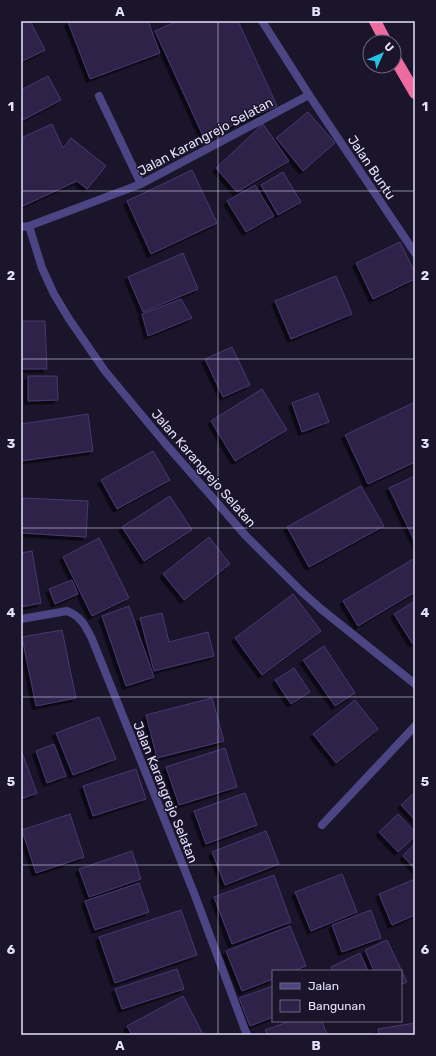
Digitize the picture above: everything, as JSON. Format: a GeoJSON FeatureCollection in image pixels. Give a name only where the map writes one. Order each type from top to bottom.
{"type":"FeatureCollection","features":[{"type":"Feature","properties":{"kind":"highway"},"geometry":{"type":"LineString","coordinates":[[375,21],[382,34]]}},
{"type":"Feature","properties":{"kind":"highway"},"geometry":{"type":"LineString","coordinates":[[402,71],[415,93]]}},
{"type":"Feature","properties":{"kind":"street"},"geometry":{"type":"LineString","coordinates":[[262,21],[309,95]]}},
{"type":"Feature","properties":{"kind":"street","name":"Jalan Karangrejo Selatan"},"geometry":{"type":"LineString","coordinates":[[309,95],[141,184],[25,226],[54,294],[69,319],[105,371],[164,442],[246,536],[302,592],[415,684]]}},
{"type":"Feature","properties":{"kind":"street","name":"Jalan Buntu"},"geometry":{"type":"LineString","coordinates":[[309,95],[415,253]]}},
{"type":"Feature","properties":{"kind":"street"},"geometry":{"type":"LineString","coordinates":[[99,96],[141,184]]}},
{"type":"Feature","properties":{"kind":"street","name":"Jalan Karangrejo Selatan"},"geometry":{"type":"LineString","coordinates":[[21,619],[67,611],[74,613],[79,618],[92,639],[194,893],[247,1035]]}},
{"type":"Feature","properties":{"kind":"street"},"geometry":{"type":"LineString","coordinates":[[322,825],[415,726]]}},
{"type":"Feature","properties":{"kind":"building"},"geometry":{"type":"Polygon","coordinates":[[[21,21],[30,21],[45,50],[21,62],[21,21]]]}},
{"type":"Feature","properties":{"kind":"building"},"geometry":{"type":"Polygon","coordinates":[[[148,21],[160,53],[90,79],[68,22],[148,21]]]}},
{"type":"Feature","properties":{"kind":"building"},"geometry":{"type":"Polygon","coordinates":[[[178,21],[238,21],[277,106],[204,138],[155,31],[178,21]]]}},
{"type":"Feature","properties":{"kind":"building"},"geometry":{"type":"Polygon","coordinates":[[[48,76],[61,100],[23,120],[21,116],[21,90],[48,76]]]}},
{"type":"Feature","properties":{"kind":"building"},"geometry":{"type":"Polygon","coordinates":[[[308,112],[335,143],[303,171],[276,138],[308,112]]]}},
{"type":"Feature","properties":{"kind":"building"},"geometry":{"type":"Polygon","coordinates":[[[52,124],[63,148],[71,138],[106,166],[87,189],[77,181],[21,207],[21,138],[52,124]]]}},
{"type":"Feature","properties":{"kind":"building"},"geometry":{"type":"Polygon","coordinates":[[[263,124],[289,161],[237,192],[216,168],[263,124]]]}},
{"type":"Feature","properties":{"kind":"building"},"geometry":{"type":"Polygon","coordinates":[[[192,170],[217,223],[151,254],[127,201],[192,170]]]}},
{"type":"Feature","properties":{"kind":"building"},"geometry":{"type":"Polygon","coordinates":[[[283,172],[301,202],[278,215],[261,185],[283,172]]]}},
{"type":"Feature","properties":{"kind":"building"},"geometry":{"type":"Polygon","coordinates":[[[255,185],[274,216],[246,232],[227,201],[255,185]]]}},
{"type":"Feature","properties":{"kind":"building"},"geometry":{"type":"Polygon","coordinates":[[[400,242],[415,273],[415,279],[373,299],[356,263],[400,242]]]}},
{"type":"Feature","properties":{"kind":"building"},"geometry":{"type":"Polygon","coordinates":[[[183,253],[198,289],[143,312],[128,277],[183,253]]]}},
{"type":"Feature","properties":{"kind":"building"},"geometry":{"type":"Polygon","coordinates":[[[336,276],[352,314],[291,339],[275,301],[336,276]]]}},
{"type":"Feature","properties":{"kind":"building"},"geometry":{"type":"Polygon","coordinates":[[[181,299],[192,318],[148,336],[142,314],[181,299]]]}},
{"type":"Feature","properties":{"kind":"building"},"geometry":{"type":"Polygon","coordinates":[[[21,321],[45,321],[47,369],[21,369],[21,321]]]}},
{"type":"Feature","properties":{"kind":"building"},"geometry":{"type":"Polygon","coordinates":[[[232,347],[250,385],[223,397],[205,359],[232,347]]]}},
{"type":"Feature","properties":{"kind":"building"},"geometry":{"type":"Polygon","coordinates":[[[28,376],[57,376],[58,400],[28,401],[28,376]]]}},
{"type":"Feature","properties":{"kind":"building"},"geometry":{"type":"Polygon","coordinates":[[[262,389],[287,430],[235,461],[211,421],[262,389]]]}},
{"type":"Feature","properties":{"kind":"building"},"geometry":{"type":"Polygon","coordinates":[[[318,393],[329,422],[302,432],[292,403],[318,393]]]}},
{"type":"Feature","properties":{"kind":"building"},"geometry":{"type":"Polygon","coordinates":[[[415,402],[415,462],[368,484],[345,435],[415,402]]]}},
{"type":"Feature","properties":{"kind":"building"},"geometry":{"type":"Polygon","coordinates":[[[88,414],[93,451],[21,461],[21,424],[88,414]]]}},
{"type":"Feature","properties":{"kind":"building"},"geometry":{"type":"Polygon","coordinates":[[[153,451],[170,480],[117,509],[101,480],[153,451]]]}},
{"type":"Feature","properties":{"kind":"building"},"geometry":{"type":"Polygon","coordinates":[[[415,476],[415,542],[389,488],[415,476]]]}},
{"type":"Feature","properties":{"kind":"building"},"geometry":{"type":"Polygon","coordinates":[[[361,486],[384,526],[309,567],[287,527],[361,486]]]}},
{"type":"Feature","properties":{"kind":"building"},"geometry":{"type":"Polygon","coordinates":[[[170,496],[192,530],[144,561],[122,527],[170,496]]]}},
{"type":"Feature","properties":{"kind":"building"},"geometry":{"type":"Polygon","coordinates":[[[23,498],[88,501],[86,537],[21,533],[23,498]]]}},
{"type":"Feature","properties":{"kind":"building"},"geometry":{"type":"Polygon","coordinates":[[[209,537],[230,564],[184,600],[163,574],[209,537]]]}},
{"type":"Feature","properties":{"kind":"building"},"geometry":{"type":"Polygon","coordinates":[[[99,538],[129,598],[92,616],[63,557],[99,538]]]}},
{"type":"Feature","properties":{"kind":"building"},"geometry":{"type":"Polygon","coordinates":[[[32,551],[41,603],[21,607],[21,553],[32,551]]]}},
{"type":"Feature","properties":{"kind":"building"},"geometry":{"type":"Polygon","coordinates":[[[415,558],[415,592],[358,626],[343,601],[415,558]]]}},
{"type":"Feature","properties":{"kind":"building"},"geometry":{"type":"Polygon","coordinates":[[[72,580],[78,594],[55,604],[49,589],[72,580]]]}},
{"type":"Feature","properties":{"kind":"building"},"geometry":{"type":"Polygon","coordinates":[[[293,594],[321,631],[262,675],[235,638],[293,594]]]}},
{"type":"Feature","properties":{"kind":"building"},"geometry":{"type":"Polygon","coordinates":[[[415,601],[415,642],[412,643],[394,614],[415,601]]]}},
{"type":"Feature","properties":{"kind":"building"},"geometry":{"type":"Polygon","coordinates":[[[129,606],[154,677],[126,686],[102,616],[129,606]]]}},
{"type":"Feature","properties":{"kind":"building"},"geometry":{"type":"Polygon","coordinates":[[[162,613],[169,642],[208,632],[214,656],[154,671],[140,618],[162,613]]]}},
{"type":"Feature","properties":{"kind":"building"},"geometry":{"type":"Polygon","coordinates":[[[62,630],[76,698],[36,706],[22,637],[62,630]]]}},
{"type":"Feature","properties":{"kind":"building"},"geometry":{"type":"Polygon","coordinates":[[[324,646],[355,693],[335,706],[303,660],[324,646]]]}},
{"type":"Feature","properties":{"kind":"building"},"geometry":{"type":"Polygon","coordinates":[[[294,668],[310,692],[291,704],[275,680],[294,668]]]}},
{"type":"Feature","properties":{"kind":"building"},"geometry":{"type":"Polygon","coordinates":[[[212,698],[224,741],[157,758],[146,715],[212,698]]]}},
{"type":"Feature","properties":{"kind":"building"},"geometry":{"type":"Polygon","coordinates":[[[355,700],[378,729],[336,763],[313,734],[355,700]]]}},
{"type":"Feature","properties":{"kind":"building"},"geometry":{"type":"Polygon","coordinates":[[[99,717],[116,759],[73,775],[56,733],[99,717]]]}},
{"type":"Feature","properties":{"kind":"building"},"geometry":{"type":"Polygon","coordinates":[[[54,744],[66,776],[47,783],[36,751],[54,744]]]}},
{"type":"Feature","properties":{"kind":"building"},"geometry":{"type":"Polygon","coordinates":[[[225,748],[237,787],[179,805],[166,767],[225,748]]]}},
{"type":"Feature","properties":{"kind":"building"},"geometry":{"type":"Polygon","coordinates":[[[21,750],[37,793],[21,799],[21,750]]]}},
{"type":"Feature","properties":{"kind":"building"},"geometry":{"type":"Polygon","coordinates":[[[136,769],[146,799],[93,816],[83,786],[136,769]]]}},
{"type":"Feature","properties":{"kind":"building"},"geometry":{"type":"Polygon","coordinates":[[[415,792],[415,820],[401,805],[415,792]]]}},
{"type":"Feature","properties":{"kind":"building"},"geometry":{"type":"Polygon","coordinates":[[[245,793],[257,825],[206,844],[194,811],[245,793]]]}},
{"type":"Feature","properties":{"kind":"building"},"geometry":{"type":"Polygon","coordinates":[[[70,814],[84,857],[36,873],[22,830],[70,814]]]}},
{"type":"Feature","properties":{"kind":"building"},"geometry":{"type":"Polygon","coordinates":[[[398,814],[415,832],[415,836],[398,852],[379,832],[398,814]]]}},
{"type":"Feature","properties":{"kind":"building"},"geometry":{"type":"Polygon","coordinates":[[[266,831],[279,864],[225,885],[212,852],[266,831]]]}},
{"type":"Feature","properties":{"kind":"building"},"geometry":{"type":"Polygon","coordinates":[[[415,843],[415,869],[403,856],[415,843]]]}},
{"type":"Feature","properties":{"kind":"building"},"geometry":{"type":"Polygon","coordinates":[[[132,851],[141,879],[89,897],[79,869],[132,851]]]}},
{"type":"Feature","properties":{"kind":"building"},"geometry":{"type":"Polygon","coordinates":[[[342,874],[357,912],[311,931],[295,892],[342,874]]]}},
{"type":"Feature","properties":{"kind":"building"},"geometry":{"type":"Polygon","coordinates":[[[274,875],[291,922],[232,944],[214,897],[274,875]]]}},
{"type":"Feature","properties":{"kind":"building"},"geometry":{"type":"Polygon","coordinates":[[[415,879],[415,915],[392,925],[379,894],[415,879]]]}},
{"type":"Feature","properties":{"kind":"building"},"geometry":{"type":"Polygon","coordinates":[[[139,883],[149,912],[95,930],[85,901],[139,883]]]}},
{"type":"Feature","properties":{"kind":"building"},"geometry":{"type":"Polygon","coordinates":[[[181,910],[197,955],[115,983],[99,937],[181,910]]]}},
{"type":"Feature","properties":{"kind":"building"},"geometry":{"type":"Polygon","coordinates":[[[371,910],[381,938],[342,952],[332,925],[371,910]]]}},
{"type":"Feature","properties":{"kind":"building"},"geometry":{"type":"Polygon","coordinates":[[[290,926],[306,966],[296,970],[272,970],[272,979],[242,991],[226,951],[290,926]]]}},
{"type":"Feature","properties":{"kind":"building"},"geometry":{"type":"Polygon","coordinates":[[[387,940],[401,970],[374,970],[365,950],[387,940]]]}},
{"type":"Feature","properties":{"kind":"building"},"geometry":{"type":"Polygon","coordinates":[[[360,953],[368,970],[332,970],[331,967],[360,953]]]}},
{"type":"Feature","properties":{"kind":"building"},"geometry":{"type":"Polygon","coordinates":[[[177,969],[184,989],[122,1009],[115,989],[177,969]]]}},
{"type":"Feature","properties":{"kind":"building"},"geometry":{"type":"Polygon","coordinates":[[[402,972],[407,982],[402,984],[402,972]]]}},
{"type":"Feature","properties":{"kind":"building"},"geometry":{"type":"Polygon","coordinates":[[[272,986],[272,1017],[250,1026],[239,998],[272,986]]]}},
{"type":"Feature","properties":{"kind":"building"},"geometry":{"type":"Polygon","coordinates":[[[183,996],[203,1034],[132,1035],[127,1026],[183,996]]]}},
{"type":"Feature","properties":{"kind":"building"},"geometry":{"type":"Polygon","coordinates":[[[288,1022],[322,1022],[327,1035],[267,1035],[265,1030],[288,1022]]]}},
{"type":"Feature","properties":{"kind":"building"},"geometry":{"type":"Polygon","coordinates":[[[415,1023],[415,1035],[379,1035],[378,1029],[415,1023]]]}}]}
